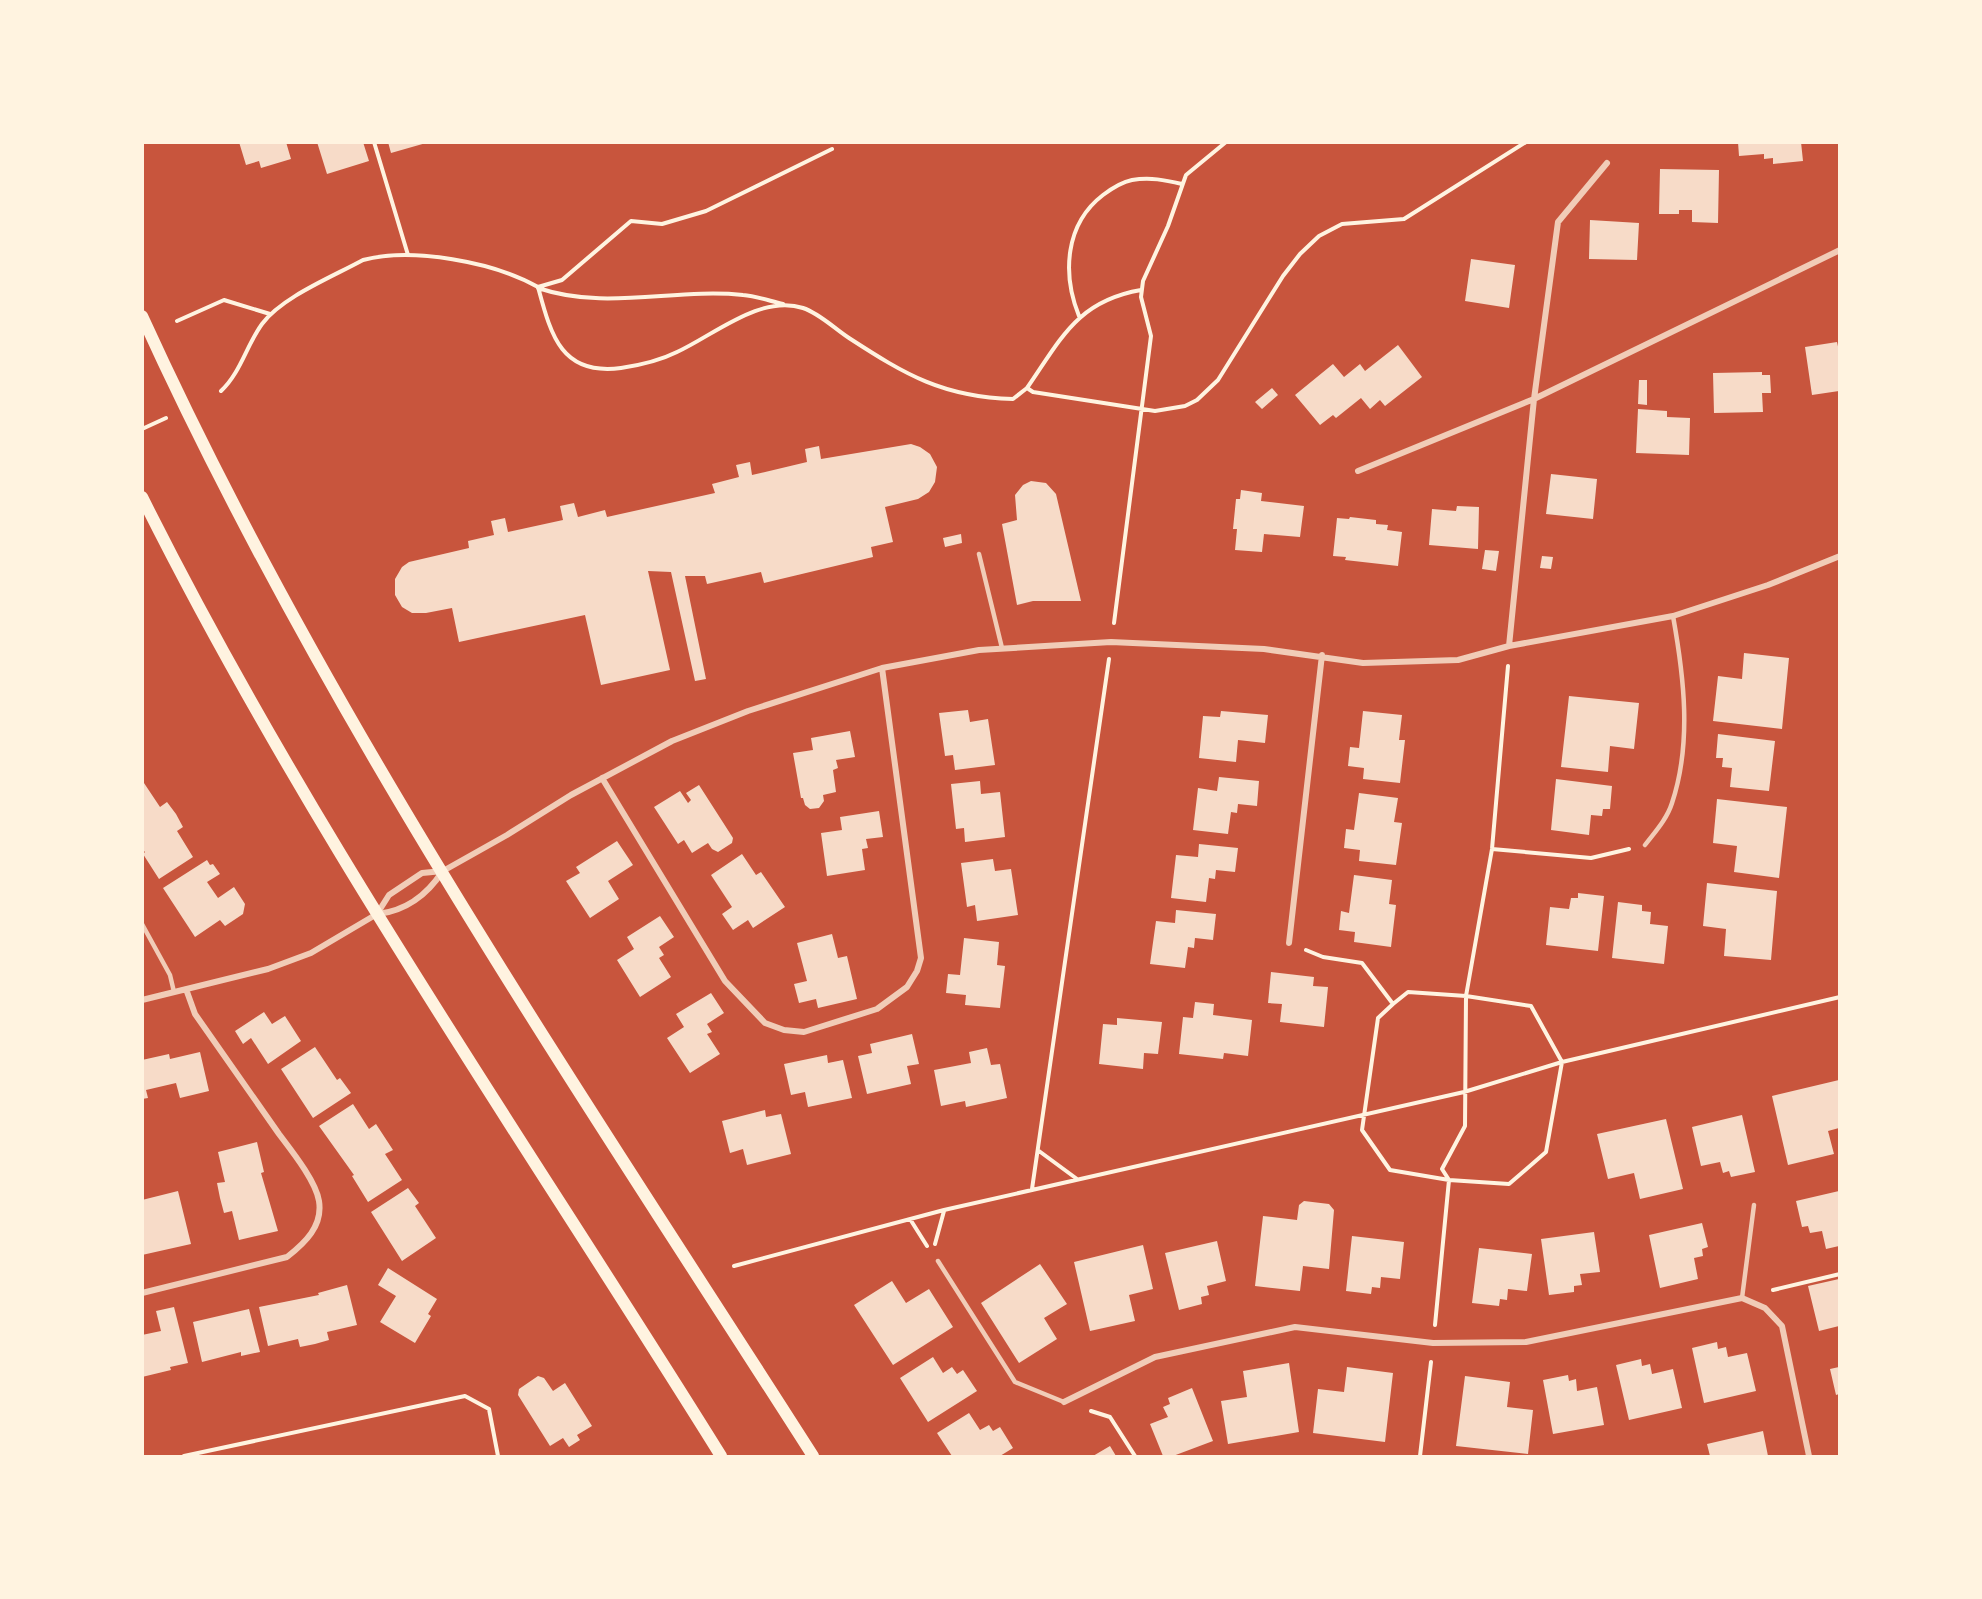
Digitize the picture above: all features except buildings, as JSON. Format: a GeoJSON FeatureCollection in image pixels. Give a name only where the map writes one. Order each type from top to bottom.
{"type":"FeatureCollection","features":[{"type":"Feature","properties":{"kind":"main road"},"geometry":{"type":"LineString","coordinates":[[142,316],[202,444],[290,613],[355,727],[443,871],[813,1456]]}},
{"type":"Feature","properties":{"kind":"main road"},"geometry":{"type":"LineString","coordinates":[[142,497],[251,702],[377,914],[721,1456]]}},
{"type":"Feature","properties":{"kind":"street"},"geometry":{"type":"LineString","coordinates":[[1509,646],[1534,399],[1557,222],[1606,163]]}},
{"type":"Feature","properties":{"kind":"street"},"geometry":{"type":"LineString","coordinates":[[1358,471],[1534,399],[1839,250]]}},
{"type":"Feature","properties":{"kind":"street"},"geometry":{"type":"LineString","coordinates":[[377,914],[389,894],[422,873],[443,871],[602,778],[672,741],[748,711],[882,668],[979,650],[1111,642],[1264,649],[1322,655],[1363,663],[1458,660],[1509,646],[1673,616],[1768,585],[1839,556]]}},
{"type":"Feature","properties":{"kind":"street"},"geometry":{"type":"LineString","coordinates":[[1289,943],[1322,655]]}},
{"type":"Feature","properties":{"kind":"street"},"geometry":{"type":"LineString","coordinates":[[602,778],[725,981],[765,1023],[784,1030],[804,1032],[877,1009],[907,987],[917,971],[921,958],[882,668]]}},
{"type":"Feature","properties":{"kind":"street"},"geometry":{"type":"LineString","coordinates":[[142,1000],[268,969],[311,953],[377,914],[396,912],[431,889],[443,871]]}},
{"type":"Feature","properties":{"kind":"street"},"geometry":{"type":"LineString","coordinates":[[142,1293],[287,1257],[304,1244],[315,1229],[319,1215],[319,1199],[299,1162],[195,1014],[186,989]]}},
{"type":"Feature","properties":{"kind":"street"},"geometry":{"type":"LineString","coordinates":[[1064,1402],[1155,1357],[1295,1327],[1433,1343],[1526,1342],[1742,1298],[1765,1308],[1782,1326],[1809,1456]]}},
{"type":"Feature","properties":{"kind":"lane"},"geometry":{"type":"LineString","coordinates":[[979,554],[1002,648]]}},
{"type":"Feature","properties":{"kind":"lane"},"geometry":{"type":"LineString","coordinates":[[1645,845],[1672,804],[1684,729],[1685,694],[1673,616]]}},
{"type":"Feature","properties":{"kind":"lane"},"geometry":{"type":"LineString","coordinates":[[142,924],[170,975],[174,992]]}},
{"type":"Feature","properties":{"kind":"lane"},"geometry":{"type":"LineString","coordinates":[[1742,1298],[1754,1205]]}},
{"type":"Feature","properties":{"kind":"lane"},"geometry":{"type":"LineString","coordinates":[[938,1261],[1015,1382],[1064,1402]]}},
{"type":"Feature","properties":{"kind":"path"},"geometry":{"type":"LineString","coordinates":[[374,142],[408,255]]}},
{"type":"Feature","properties":{"kind":"path"},"geometry":{"type":"LineString","coordinates":[[1113,626],[1151,336],[1141,290],[1168,226],[1182,184],[1191,169],[1226,142]]}},
{"type":"Feature","properties":{"kind":"path"},"geometry":{"type":"LineString","coordinates":[[1027,388],[1034,392],[1146,411],[1170,410],[1191,403],[1218,380],[1283,276],[1300,254],[1319,236],[1342,224],[1404,219],[1526,142]]}},
{"type":"Feature","properties":{"kind":"path"},"geometry":{"type":"LineString","coordinates":[[538,287],[562,280],[631,221],[662,224],[706,211],[832,149]]}},
{"type":"Feature","properties":{"kind":"path"},"geometry":{"type":"LineString","coordinates":[[1079,316],[1069,275],[1069,247],[1080,219],[1095,201],[1129,181],[1153,178],[1182,184]]}},
{"type":"Feature","properties":{"kind":"path"},"geometry":{"type":"LineString","coordinates":[[221,391],[239,370],[253,339],[270,314],[363,260],[384,256],[408,255],[457,261],[518,276],[562,296],[606,300],[743,295],[805,308],[896,369],[946,391],[1013,399],[1027,388],[1079,316],[1105,301],[1141,290]]}},
{"type":"Feature","properties":{"kind":"path"},"geometry":{"type":"LineString","coordinates":[[538,287],[556,343],[579,364],[602,370],[645,364],[676,353],[752,313],[772,306],[787,305]]}},
{"type":"Feature","properties":{"kind":"path"},"geometry":{"type":"LineString","coordinates":[[177,321],[224,300],[270,314]]}},
{"type":"Feature","properties":{"kind":"path"},"geometry":{"type":"LineString","coordinates":[[142,429],[166,417]]}},
{"type":"Feature","properties":{"kind":"path"},"geometry":{"type":"LineString","coordinates":[[1420,1456],[1449,1180],[1442,1169],[1466,1126],[1464,1092],[1467,996],[1492,849],[1509,646]]}},
{"type":"Feature","properties":{"kind":"path"},"geometry":{"type":"LineString","coordinates":[[1032,1190],[1109,656]]}},
{"type":"Feature","properties":{"kind":"path"},"geometry":{"type":"LineString","coordinates":[[1492,849],[1590,858],[1645,845]]}},
{"type":"Feature","properties":{"kind":"path"},"geometry":{"type":"LineString","coordinates":[[1289,943],[1323,957],[1362,963],[1393,1004]]}},
{"type":"Feature","properties":{"kind":"path"},"geometry":{"type":"LineString","coordinates":[[1408,992],[1467,996],[1531,1006],[1562,1062],[1546,1152],[1509,1184],[1449,1180],[1390,1170],[1362,1130],[1378,1018],[1408,992]]}},
{"type":"Feature","properties":{"kind":"path"},"geometry":{"type":"LineString","coordinates":[[734,1266],[944,1210],[1464,1092],[1562,1062],[1839,997]]}},
{"type":"Feature","properties":{"kind":"path"},"geometry":{"type":"LineString","coordinates":[[1039,1151],[1078,1180]]}},
{"type":"Feature","properties":{"kind":"path"},"geometry":{"type":"LineString","coordinates":[[910,1219],[932,1254],[944,1210]]}},
{"type":"Feature","properties":{"kind":"path"},"geometry":{"type":"LineString","coordinates":[[1742,1298],[1839,1274]]}},
{"type":"Feature","properties":{"kind":"path"},"geometry":{"type":"LineString","coordinates":[[184,1456],[465,1396],[489,1409],[498,1456]]}},
{"type":"Feature","properties":{"kind":"path"},"geometry":{"type":"LineString","coordinates":[[1064,1402],[1110,1417],[1135,1456]]}}]}
